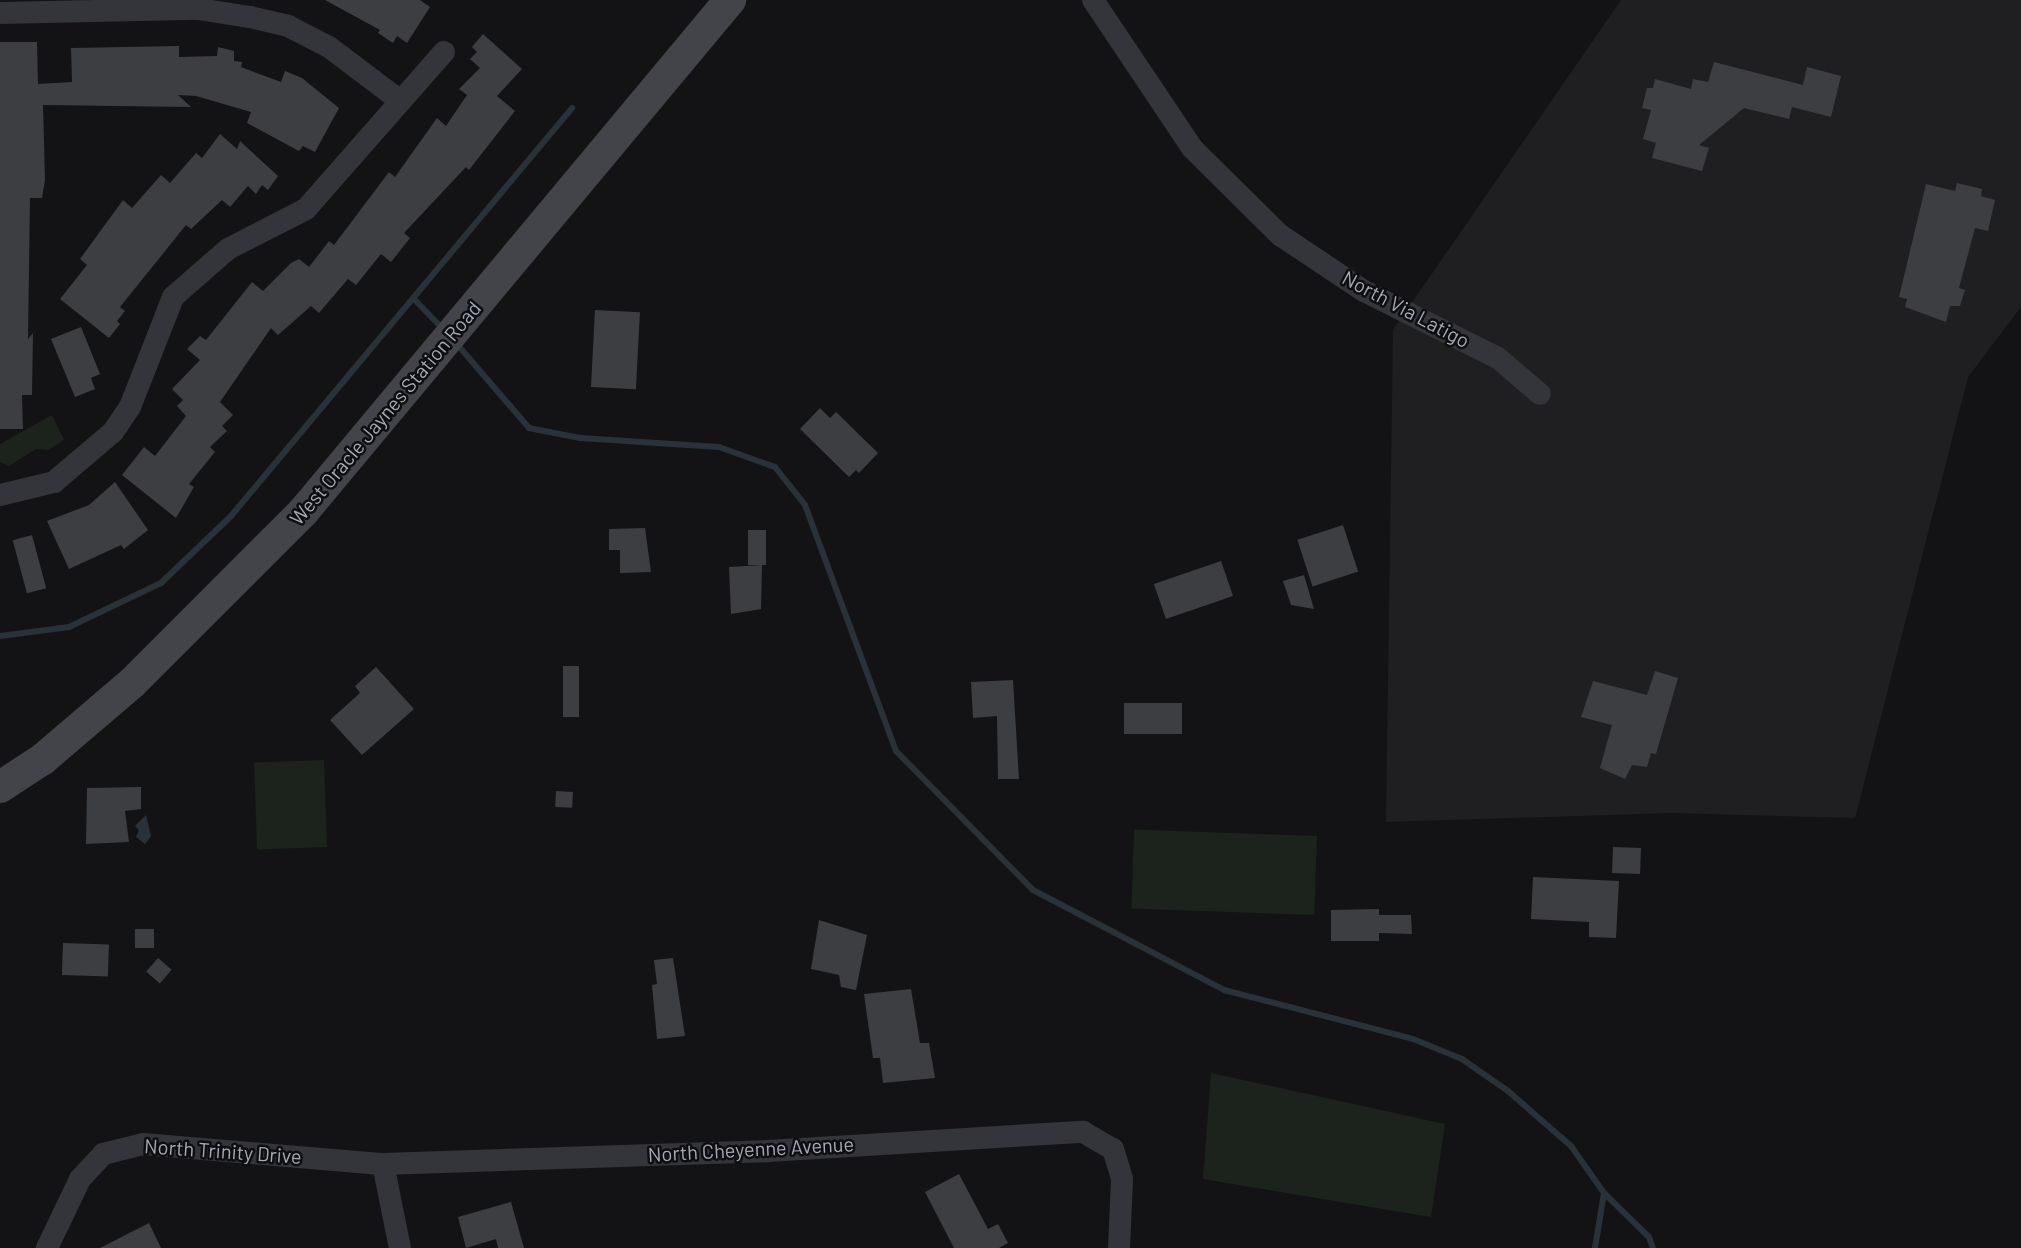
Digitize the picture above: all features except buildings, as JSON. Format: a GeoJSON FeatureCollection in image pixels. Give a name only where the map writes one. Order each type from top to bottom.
{"type":"FeatureCollection","features":[{"type":"Feature","properties":{"kind":"street","name":"West Oracle Jaynes Station Road"},"geometry":{"type":"LineString","coordinates":[[0,787],[43,759],[132,683],[303,512],[730,0]]}},
{"type":"Feature","properties":{"kind":"street","name":"North Via Latigo"},"geometry":{"type":"LineString","coordinates":[[1093,0],[1192,148],[1280,235],[1364,291],[1498,358],[1540,394]]}},
{"type":"Feature","properties":{"kind":"street"},"geometry":{"type":"LineString","coordinates":[[0,13],[198,9],[250,17],[288,27],[329,46],[399,100]]}},
{"type":"Feature","properties":{"kind":"street"},"geometry":{"type":"LineString","coordinates":[[0,495],[54,482],[113,432],[130,407],[173,297],[228,249],[306,208],[399,100],[444,52]]}},
{"type":"Feature","properties":{"kind":"street","name":"North Cheyenne Avenue"},"geometry":{"type":"LineString","coordinates":[[383,1164],[768,1151],[1083,1132],[1113,1149],[1122,1179],[1119,1248]]}},
{"type":"Feature","properties":{"kind":"street","name":"North Trinity Drive"},"geometry":{"type":"LineString","coordinates":[[47,1248],[80,1179],[104,1154],[124,1147],[166,1145],[383,1164]]}},
{"type":"Feature","properties":{"kind":"street"},"geometry":{"type":"LineString","coordinates":[[383,1164],[400,1248]]}},
{"type":"Feature","properties":{"kind":"shaded area"},"geometry":{"type":"Polygon","coordinates":[[[1621,0],[2021,0],[2021,307],[1968,377],[1855,818],[1671,813],[1386,822],[1393,330],[1621,0]]]}},
{"type":"Feature","properties":{"kind":"shaded area"},"geometry":{"type":"Polygon","coordinates":[[[52,415],[64,440],[48,450],[36,449],[9,466],[0,462],[0,444],[52,415]]]}},
{"type":"Feature","properties":{"kind":"shaded area"},"geometry":{"type":"Polygon","coordinates":[[[324,760],[327,847],[257,849],[254,762],[324,760]]]}},
{"type":"Feature","properties":{"kind":"shaded area"},"geometry":{"type":"Polygon","coordinates":[[[146,815],[151,836],[145,844],[136,837],[139,830],[135,826],[146,815]]]}},
{"type":"Feature","properties":{"kind":"shaded area"},"geometry":{"type":"Polygon","coordinates":[[[1134,830],[1317,836],[1314,915],[1131,909],[1134,830]]]}},
{"type":"Feature","properties":{"kind":"shaded area"},"geometry":{"type":"Polygon","coordinates":[[[1211,1073],[1445,1124],[1431,1217],[1203,1179],[1211,1073]]]}},
{"type":"Feature","properties":{"kind":"waterway"},"geometry":{"type":"LineString","coordinates":[[0,636],[69,627],[161,583],[231,516],[572,108]]}},
{"type":"Feature","properties":{"kind":"waterway"},"geometry":{"type":"LineString","coordinates":[[414,299],[443,329]]}},
{"type":"Feature","properties":{"kind":"waterway"},"geometry":{"type":"LineString","coordinates":[[456,343],[529,428],[580,438],[719,447],[775,467],[805,505],[896,751],[1033,890],[1224,990],[1413,1039],[1462,1059],[1508,1091],[1571,1146],[1604,1193],[1649,1237],[1653,1248]]}},
{"type":"Feature","properties":{"kind":"waterway"},"geometry":{"type":"LineString","coordinates":[[1595,1248],[1604,1193]]}}]}
